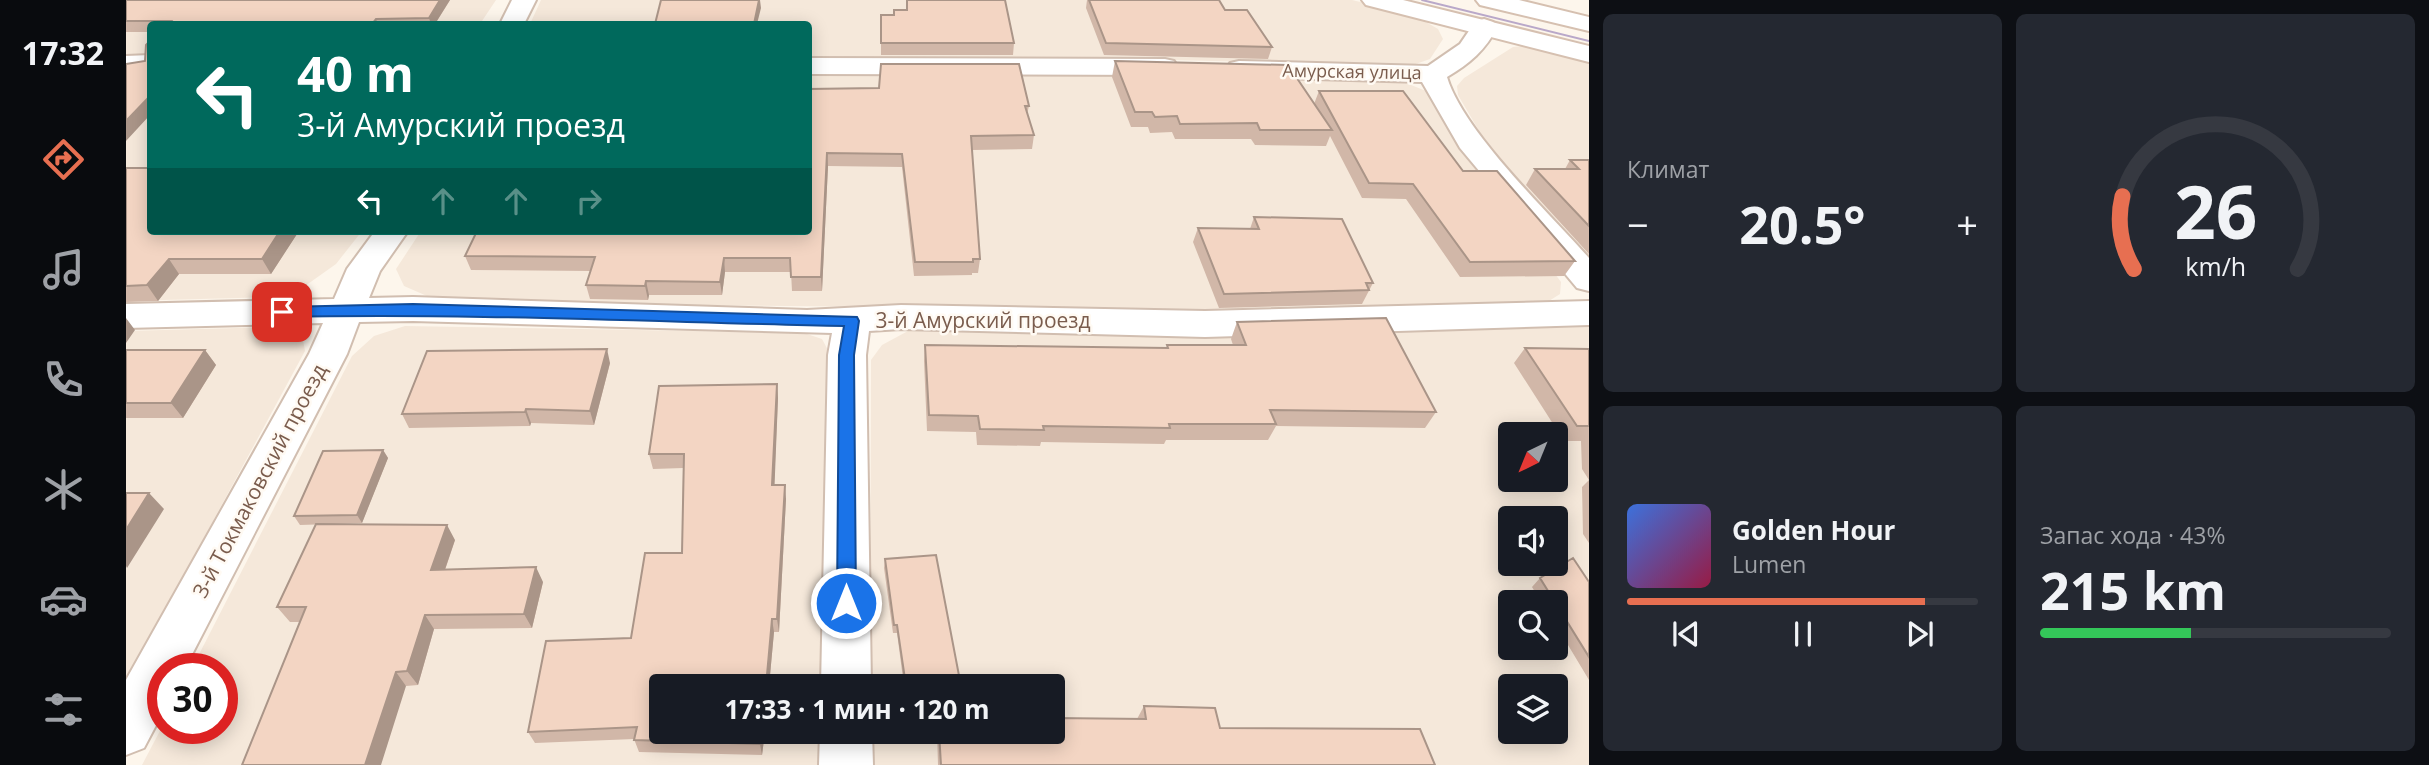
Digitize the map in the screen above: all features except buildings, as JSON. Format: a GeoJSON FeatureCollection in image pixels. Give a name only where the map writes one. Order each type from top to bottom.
{"type":"FeatureCollection","features":[{"type":"Feature","properties":{"kind":"street"},"geometry":{"type":"LineString","coordinates":[[514,21],[524,0]]}},
{"type":"Feature","properties":{"kind":"street"},"geometry":{"type":"LineString","coordinates":[[1374,0],[1589,24]]}},
{"type":"Feature","properties":{"kind":"street"},"geometry":{"type":"LineString","coordinates":[[1486,14],[1589,54]]}},
{"type":"Feature","properties":{"kind":"street"},"geometry":{"type":"LineString","coordinates":[[1486,14],[1479,41],[1433,74],[1437,89],[1469,142],[1589,280]]}},
{"type":"Feature","properties":{"kind":"street"},"geometry":{"type":"LineString","coordinates":[[126,64],[147,63]]}},
{"type":"Feature","properties":{"kind":"street"},"geometry":{"type":"LineString","coordinates":[[812,66],[1191,68]]}},
{"type":"Feature","properties":{"kind":"street","name":"Амурская улица"},"geometry":{"type":"LineString","coordinates":[[1218,68],[1433,74]]}},
{"type":"Feature","properties":{"kind":"street","name":"3-й Токмаковский проезд"},"geometry":{"type":"LineString","coordinates":[[126,730],[328,354],[364,269],[389,235]]}},
{"type":"Feature","properties":{"kind":"street","name":"3-й Амурский проезд"},"geometry":{"type":"LineString","coordinates":[[126,316],[347,309],[852,321],[901,317],[1205,324],[1589,313]]}},
{"type":"Feature","properties":{"kind":"street"},"geometry":{"type":"LineString","coordinates":[[846,674],[847,355],[852,321]]}},
{"type":"Feature","properties":{"kind":"street"},"geometry":{"type":"LineString","coordinates":[[846,744],[846,765]]}},
{"type":"Feature","properties":{"kind":"shaded area"},"geometry":{"type":"Polygon","coordinates":[[[126,0],[496,0],[482,21],[147,21],[147,59],[126,59],[126,0]]]}},
{"type":"Feature","properties":{"kind":"shaded area"},"geometry":{"type":"Polygon","coordinates":[[[541,0],[1352,0],[1414,15],[1438,29],[1443,39],[1430,59],[1410,66],[1133,59],[812,57],[812,21],[531,21],[541,0]]]}},
{"type":"Feature","properties":{"kind":"shaded area"},"geometry":{"type":"Polygon","coordinates":[[[1532,45],[1589,60],[1589,262],[1485,141],[1458,95],[1457,86],[1464,78],[1513,47],[1532,45]]]}},
{"type":"Feature","properties":{"kind":"shaded area"},"geometry":{"type":"Polygon","coordinates":[[[126,70],[147,70],[147,235],[359,235],[336,264],[305,286],[274,297],[126,301],[126,70]]]}},
{"type":"Feature","properties":{"kind":"shaded area"},"geometry":{"type":"Polygon","coordinates":[[[1141,73],[1396,79],[1426,91],[1456,142],[1561,282],[1560,294],[1549,301],[1198,310],[569,304],[427,296],[404,286],[396,269],[418,235],[812,235],[812,75],[1141,73]]]}},
{"type":"Feature","properties":{"kind":"shaded area"},"geometry":{"type":"Polygon","coordinates":[[[405,326],[804,333],[822,339],[829,352],[826,674],[649,674],[649,744],[825,744],[825,765],[142,765],[153,744],[238,744],[238,653],[200,653],[352,356],[374,336],[405,326]]]}},
{"type":"Feature","properties":{"kind":"shaded area"},"geometry":{"type":"Polygon","coordinates":[[[275,327],[302,334],[305,351],[126,682],[126,331],[275,327]]]}},
{"type":"Feature","properties":{"kind":"shaded area"},"geometry":{"type":"Polygon","coordinates":[[[1589,327],[1589,765],[870,765],[870,744],[1065,744],[1065,674],[870,674],[871,360],[882,345],[908,331],[1208,335],[1589,327]]]}},
{"type":"Feature","properties":{"kind":"tram line"},"geometry":{"type":"LineString","coordinates":[[1422,0],[1589,41]]}},
{"type":"Feature","properties":{"kind":"route"},"geometry":{"type":"LineString","coordinates":[[282,312],[413,309],[807,322],[852,321],[847,355],[846,603]]}}]}
